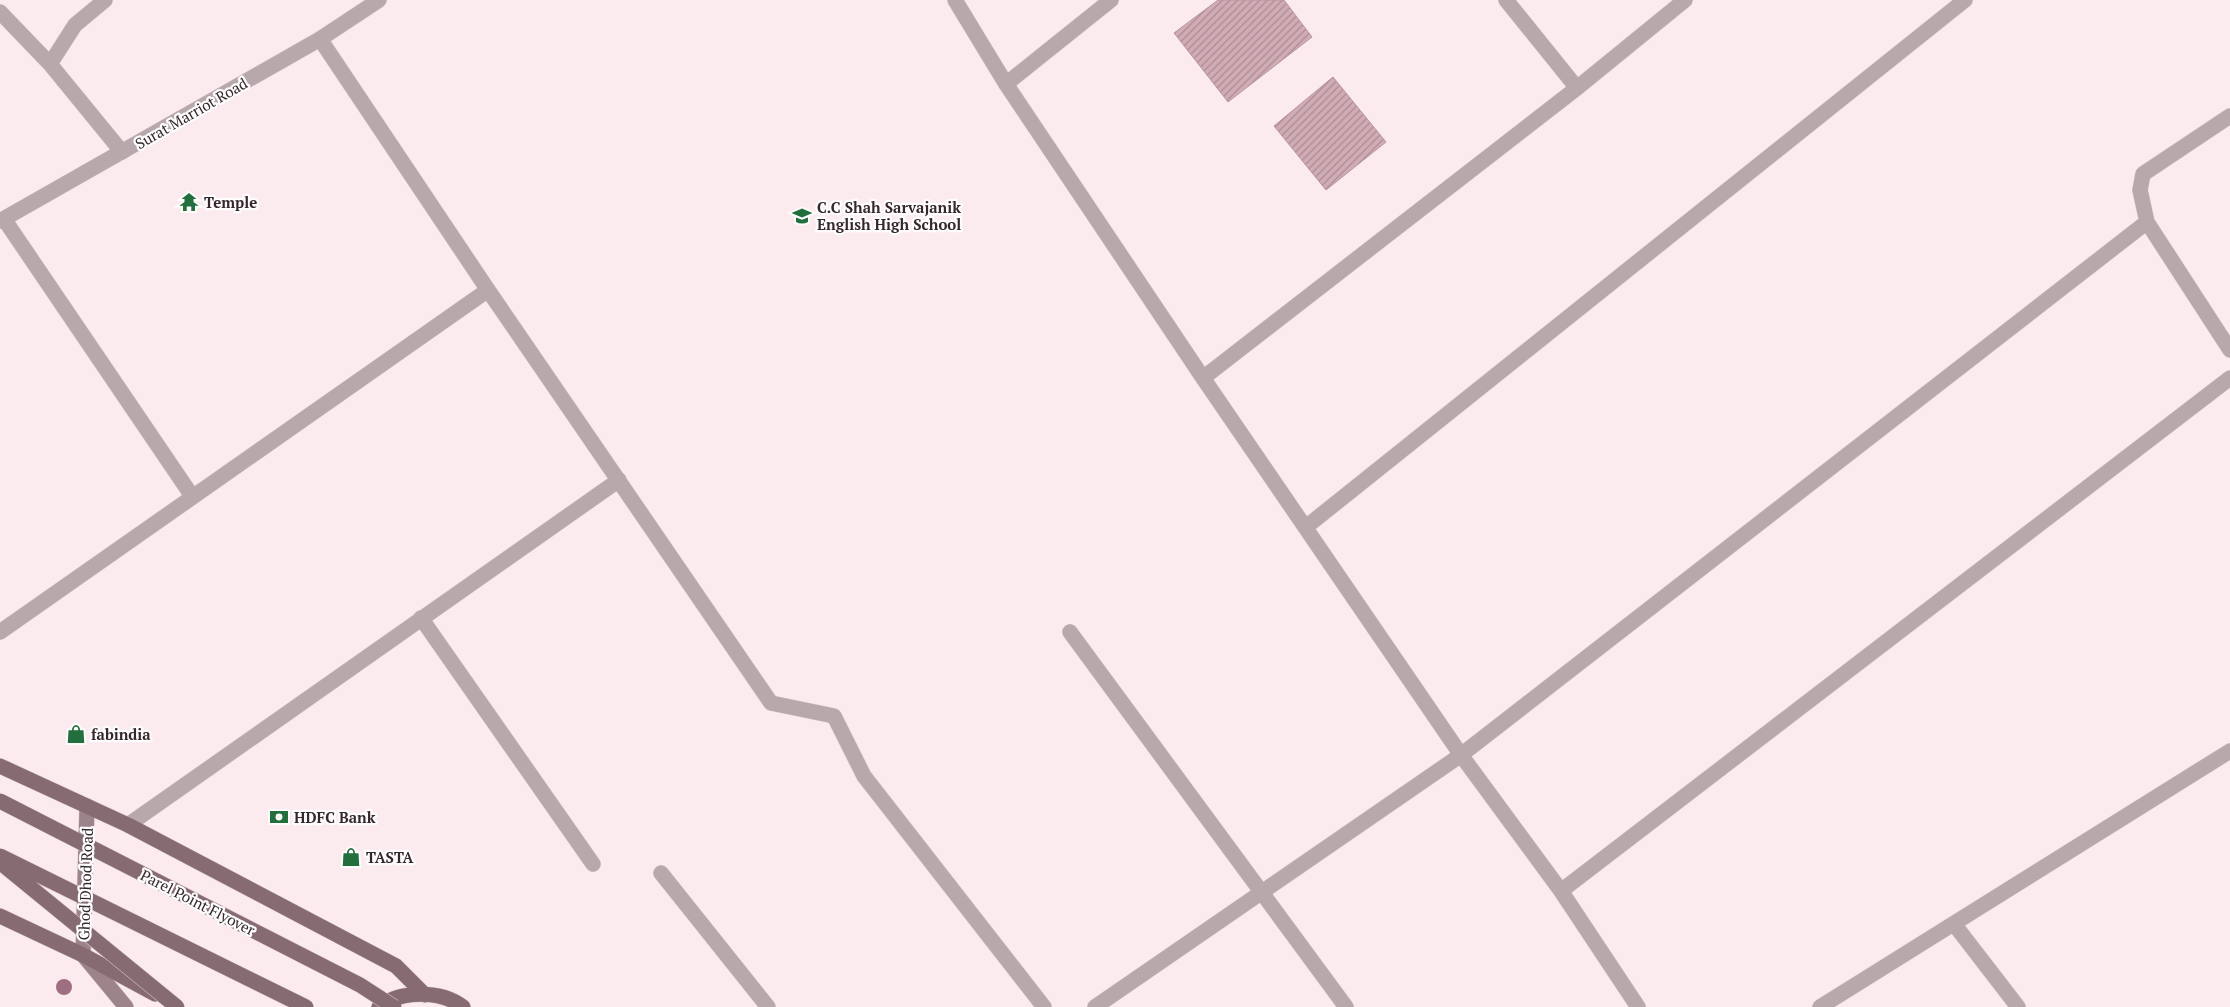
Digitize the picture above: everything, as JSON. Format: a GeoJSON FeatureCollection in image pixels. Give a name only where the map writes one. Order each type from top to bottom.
{"type":"FeatureCollection","features":[{"type":"Feature","properties":{"kind":"main road"},"geometry":{"type":"LineString","coordinates":[[0,766],[128,825],[396,966],[425,995]]}},
{"type":"Feature","properties":{"kind":"main road","name":"Parel Point Flyover"},"geometry":{"type":"LineString","coordinates":[[0,801],[360,985],[394,1007]]}},
{"type":"Feature","properties":{"kind":"main road","name":"Ghod Dhod Road"},"geometry":{"type":"LineString","coordinates":[[87,806],[83,955],[126,1007]]}},
{"type":"Feature","properties":{"kind":"main road"},"geometry":{"type":"LineString","coordinates":[[0,856],[306,1007]]}},
{"type":"Feature","properties":{"kind":"main road"},"geometry":{"type":"LineString","coordinates":[[0,862],[179,1007]]}},
{"type":"Feature","properties":{"kind":"main road"},"geometry":{"type":"LineString","coordinates":[[0,916],[83,955],[179,1007]]}},
{"type":"Feature","properties":{"kind":"main road"},"geometry":{"type":"LineString","coordinates":[[379,1007],[408,995],[433,995],[463,1007]]}},
{"type":"Feature","properties":{"kind":"street"},"geometry":{"type":"LineString","coordinates":[[50,64],[75,25],[105,0]]}},
{"type":"Feature","properties":{"kind":"street","name":"Surat Marriot Road"},"geometry":{"type":"LineString","coordinates":[[2,220],[320,39],[378,0]]}},
{"type":"Feature","properties":{"kind":"street"},"geometry":{"type":"LineString","coordinates":[[955,0],[1006,84],[1203,378],[1461,755],[1560,891],[1638,1007]]}},
{"type":"Feature","properties":{"kind":"street"},"geometry":{"type":"LineString","coordinates":[[1006,84],[1111,0]]}},
{"type":"Feature","properties":{"kind":"street"},"geometry":{"type":"LineString","coordinates":[[1506,0],[1577,88]]}},
{"type":"Feature","properties":{"kind":"street"},"geometry":{"type":"LineString","coordinates":[[1203,378],[1577,88],[1685,0]]}},
{"type":"Feature","properties":{"kind":"street"},"geometry":{"type":"LineString","coordinates":[[1306,527],[1965,0]]}},
{"type":"Feature","properties":{"kind":"street"},"geometry":{"type":"LineString","coordinates":[[0,12],[50,64],[122,152]]}},
{"type":"Feature","properties":{"kind":"street"},"geometry":{"type":"LineString","coordinates":[[320,39],[488,290],[771,703],[834,716],[864,776],[1044,1007]]}},
{"type":"Feature","properties":{"kind":"street"},"geometry":{"type":"LineString","coordinates":[[2230,116],[2143,174],[2140,190],[2147,222],[2230,350]]}},
{"type":"Feature","properties":{"kind":"street"},"geometry":{"type":"LineString","coordinates":[[2,220],[192,496]]}},
{"type":"Feature","properties":{"kind":"street"},"geometry":{"type":"LineString","coordinates":[[1095,1007],[1262,894],[1461,755],[2147,222]]}},
{"type":"Feature","properties":{"kind":"street"},"geometry":{"type":"LineString","coordinates":[[0,632],[488,290]]}},
{"type":"Feature","properties":{"kind":"street"},"geometry":{"type":"LineString","coordinates":[[1560,891],[2230,378]]}},
{"type":"Feature","properties":{"kind":"street"},"geometry":{"type":"LineString","coordinates":[[128,825],[619,480]]}},
{"type":"Feature","properties":{"kind":"street"},"geometry":{"type":"LineString","coordinates":[[421,618],[593,864]]}},
{"type":"Feature","properties":{"kind":"street"},"geometry":{"type":"LineString","coordinates":[[1070,632],[1346,1007]]}},
{"type":"Feature","properties":{"kind":"street"},"geometry":{"type":"LineString","coordinates":[[1820,1007],[2230,751]]}},
{"type":"Feature","properties":{"kind":"street"},"geometry":{"type":"LineString","coordinates":[[661,873],[768,1007]]}},
{"type":"Feature","properties":{"kind":"street"},"geometry":{"type":"LineString","coordinates":[[1954,924],[2018,1007]]}},
{"type":"Feature","properties":{"kind":"building"},"geometry":{"type":"Polygon","coordinates":[[[1218,0],[1284,0],[1312,37],[1228,102],[1174,33],[1218,0]]]}},
{"type":"Feature","properties":{"kind":"building"},"geometry":{"type":"Polygon","coordinates":[[[1333,77],[1386,142],[1326,190],[1274,126],[1333,77]]]}},
{"type":"Feature","properties":{"kind":"place","name":"Temple"},"geometry":{"type":"Point","coordinates":[189,202]}},
{"type":"Feature","properties":{"kind":"place","name":"C.C Shah Sarvajanik English High School"},"geometry":{"type":"Point","coordinates":[802,216]}},
{"type":"Feature","properties":{"kind":"place","name":"fabindia"},"geometry":{"type":"Point","coordinates":[76,734]}},
{"type":"Feature","properties":{"kind":"place","name":"HDFC Bank"},"geometry":{"type":"Point","coordinates":[279,817]}},
{"type":"Feature","properties":{"kind":"place","name":"TASTA"},"geometry":{"type":"Point","coordinates":[351,857]}}]}
